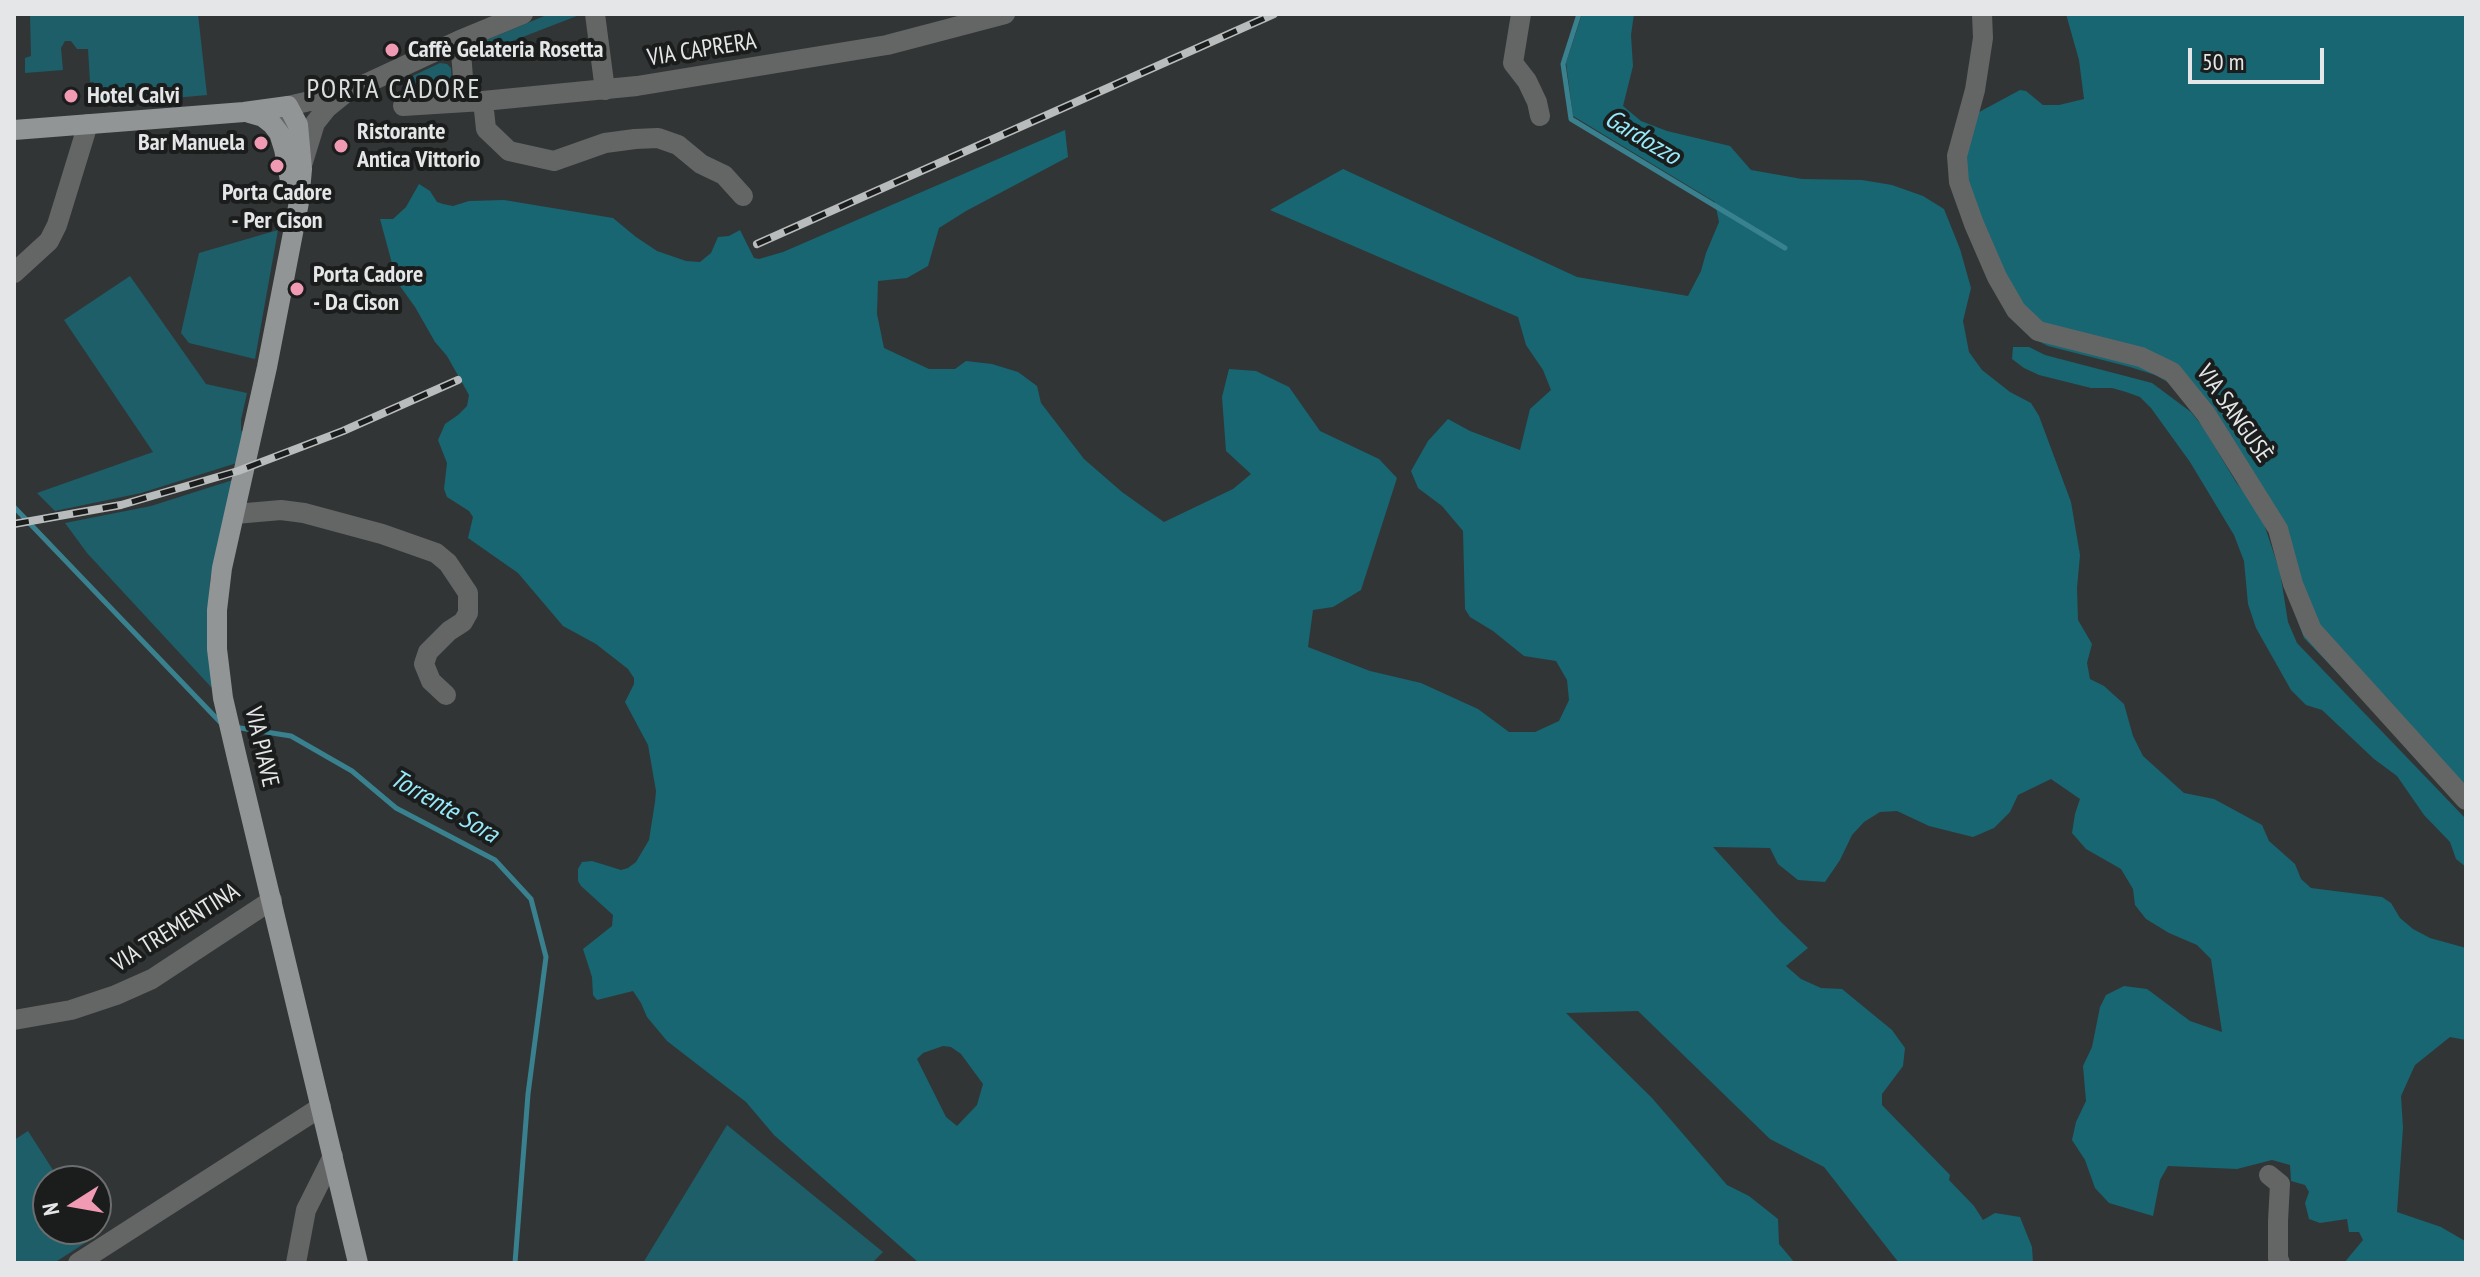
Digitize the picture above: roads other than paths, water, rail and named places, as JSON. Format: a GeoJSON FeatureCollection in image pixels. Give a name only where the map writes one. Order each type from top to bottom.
{"type":"FeatureCollection","features":[{"type":"Feature","properties":{"kind":"main road"},"geometry":{"type":"LineString","coordinates":[[14,130],[288,106]]}},
{"type":"Feature","properties":{"kind":"main road","name":"VIA PIAVE"},"geometry":{"type":"LineString","coordinates":[[288,106],[298,125],[302,169],[299,202],[267,367],[222,568],[217,610],[217,649],[223,698],[358,1263]]}},
{"type":"Feature","properties":{"kind":"main road"},"geometry":{"type":"LineString","coordinates":[[244,112],[263,117],[272,124],[284,149]]}},
{"type":"Feature","properties":{"kind":"main road","name":"VIA PIAVE"},"geometry":{"type":"LineString","coordinates":[[284,149],[292,192],[291,239]]}},
{"type":"Feature","properties":{"kind":"street"},"geometry":{"type":"LineString","coordinates":[[288,106],[349,90],[523,14]]}},
{"type":"Feature","properties":{"kind":"street"},"geometry":{"type":"LineString","coordinates":[[595,14],[605,90]]}},
{"type":"Feature","properties":{"kind":"street","name":"VIA CAPRERA"},"geometry":{"type":"LineString","coordinates":[[403,106],[605,90],[887,45],[1005,14]]}},
{"type":"Feature","properties":{"kind":"street"},"geometry":{"type":"LineString","coordinates":[[1521,14],[1513,63],[1527,81],[1540,116]]}},
{"type":"Feature","properties":{"kind":"street","name":"VIA SANGUSÈ"},"geometry":{"type":"LineString","coordinates":[[1982,14],[1983,38],[1975,90],[1957,156],[1959,182],[1985,251],[2016,310],[2038,331],[2141,357],[2172,372],[2206,414],[2278,529],[2293,584],[2312,630],[2466,800]]}},
{"type":"Feature","properties":{"kind":"street"},"geometry":{"type":"LineString","coordinates":[[460,40],[474,101],[486,129],[509,151],[554,161],[605,143],[658,138],[678,145],[701,164],[724,175],[743,196]]}},
{"type":"Feature","properties":{"kind":"street"},"geometry":{"type":"LineString","coordinates":[[302,169],[315,123],[327,108],[349,90]]}},
{"type":"Feature","properties":{"kind":"street","name":"VIA PIAVE"},"geometry":{"type":"LineString","coordinates":[[284,149],[288,106]]}},
{"type":"Feature","properties":{"kind":"street"},"geometry":{"type":"LineString","coordinates":[[14,273],[49,241],[57,225],[88,124]]}},
{"type":"Feature","properties":{"kind":"street"},"geometry":{"type":"LineString","coordinates":[[235,514],[281,510],[304,513],[382,534],[436,553],[448,563],[468,593],[468,613],[463,622],[428,652],[424,664],[431,681],[446,695]]}},
{"type":"Feature","properties":{"kind":"street","name":"VIA TREMENTINA"},"geometry":{"type":"LineString","coordinates":[[14,1020],[71,1010],[152,979],[272,900]]}},
{"type":"Feature","properties":{"kind":"street"},"geometry":{"type":"LineString","coordinates":[[78,1263],[321,1107]]}},
{"type":"Feature","properties":{"kind":"street"},"geometry":{"type":"LineString","coordinates":[[296,1263],[306,1210],[333,1156]]}},
{"type":"Feature","properties":{"kind":"street"},"geometry":{"type":"LineString","coordinates":[[2269,1175],[2280,1184],[2280,1263]]}},
{"type":"Feature","properties":{"kind":"waterway","name":"Gardozzo"},"geometry":{"type":"LineString","coordinates":[[1579,14],[1563,64],[1571,119],[1785,248]]}},
{"type":"Feature","properties":{"kind":"waterway","name":"Torrente Sora"},"geometry":{"type":"LineString","coordinates":[[14,507],[221,723]]}},
{"type":"Feature","properties":{"kind":"waterway","name":"Torrente Sora"},"geometry":{"type":"LineString","coordinates":[[234,727],[291,736],[352,771],[396,808],[495,860],[531,899],[546,957],[528,1094],[515,1263]]}},
{"type":"Feature","properties":{"kind":"railway"},"geometry":{"type":"LineString","coordinates":[[757,244],[1274,14]]}},
{"type":"Feature","properties":{"kind":"railway"},"geometry":{"type":"LineString","coordinates":[[14,524],[121,505],[238,471],[343,431],[458,380]]}},
{"type":"Feature","properties":{"kind":"place","name":"Caffè Gelateria Rosetta"},"geometry":{"type":"Point","coordinates":[392,50]}},
{"type":"Feature","properties":{"kind":"place","name":"Hotel Calvi"},"geometry":{"type":"Point","coordinates":[71,96]}},
{"type":"Feature","properties":{"kind":"place","name":"Bar Manuela"},"geometry":{"type":"Point","coordinates":[261,143]}},
{"type":"Feature","properties":{"kind":"place","name":"Ristorante Antica Vittorio"},"geometry":{"type":"Point","coordinates":[341,146]}},
{"type":"Feature","properties":{"kind":"place","name":"Porta Cadore - Per Cison"},"geometry":{"type":"Point","coordinates":[277,166]}},
{"type":"Feature","properties":{"kind":"place","name":"Porta Cadore - Da Cison"},"geometry":{"type":"Point","coordinates":[297,289]}},
{"type":"Feature","properties":{"kind":"district","name":"PORTA CADORE"},"geometry":{"type":"Point","coordinates":[394,90]}}]}
